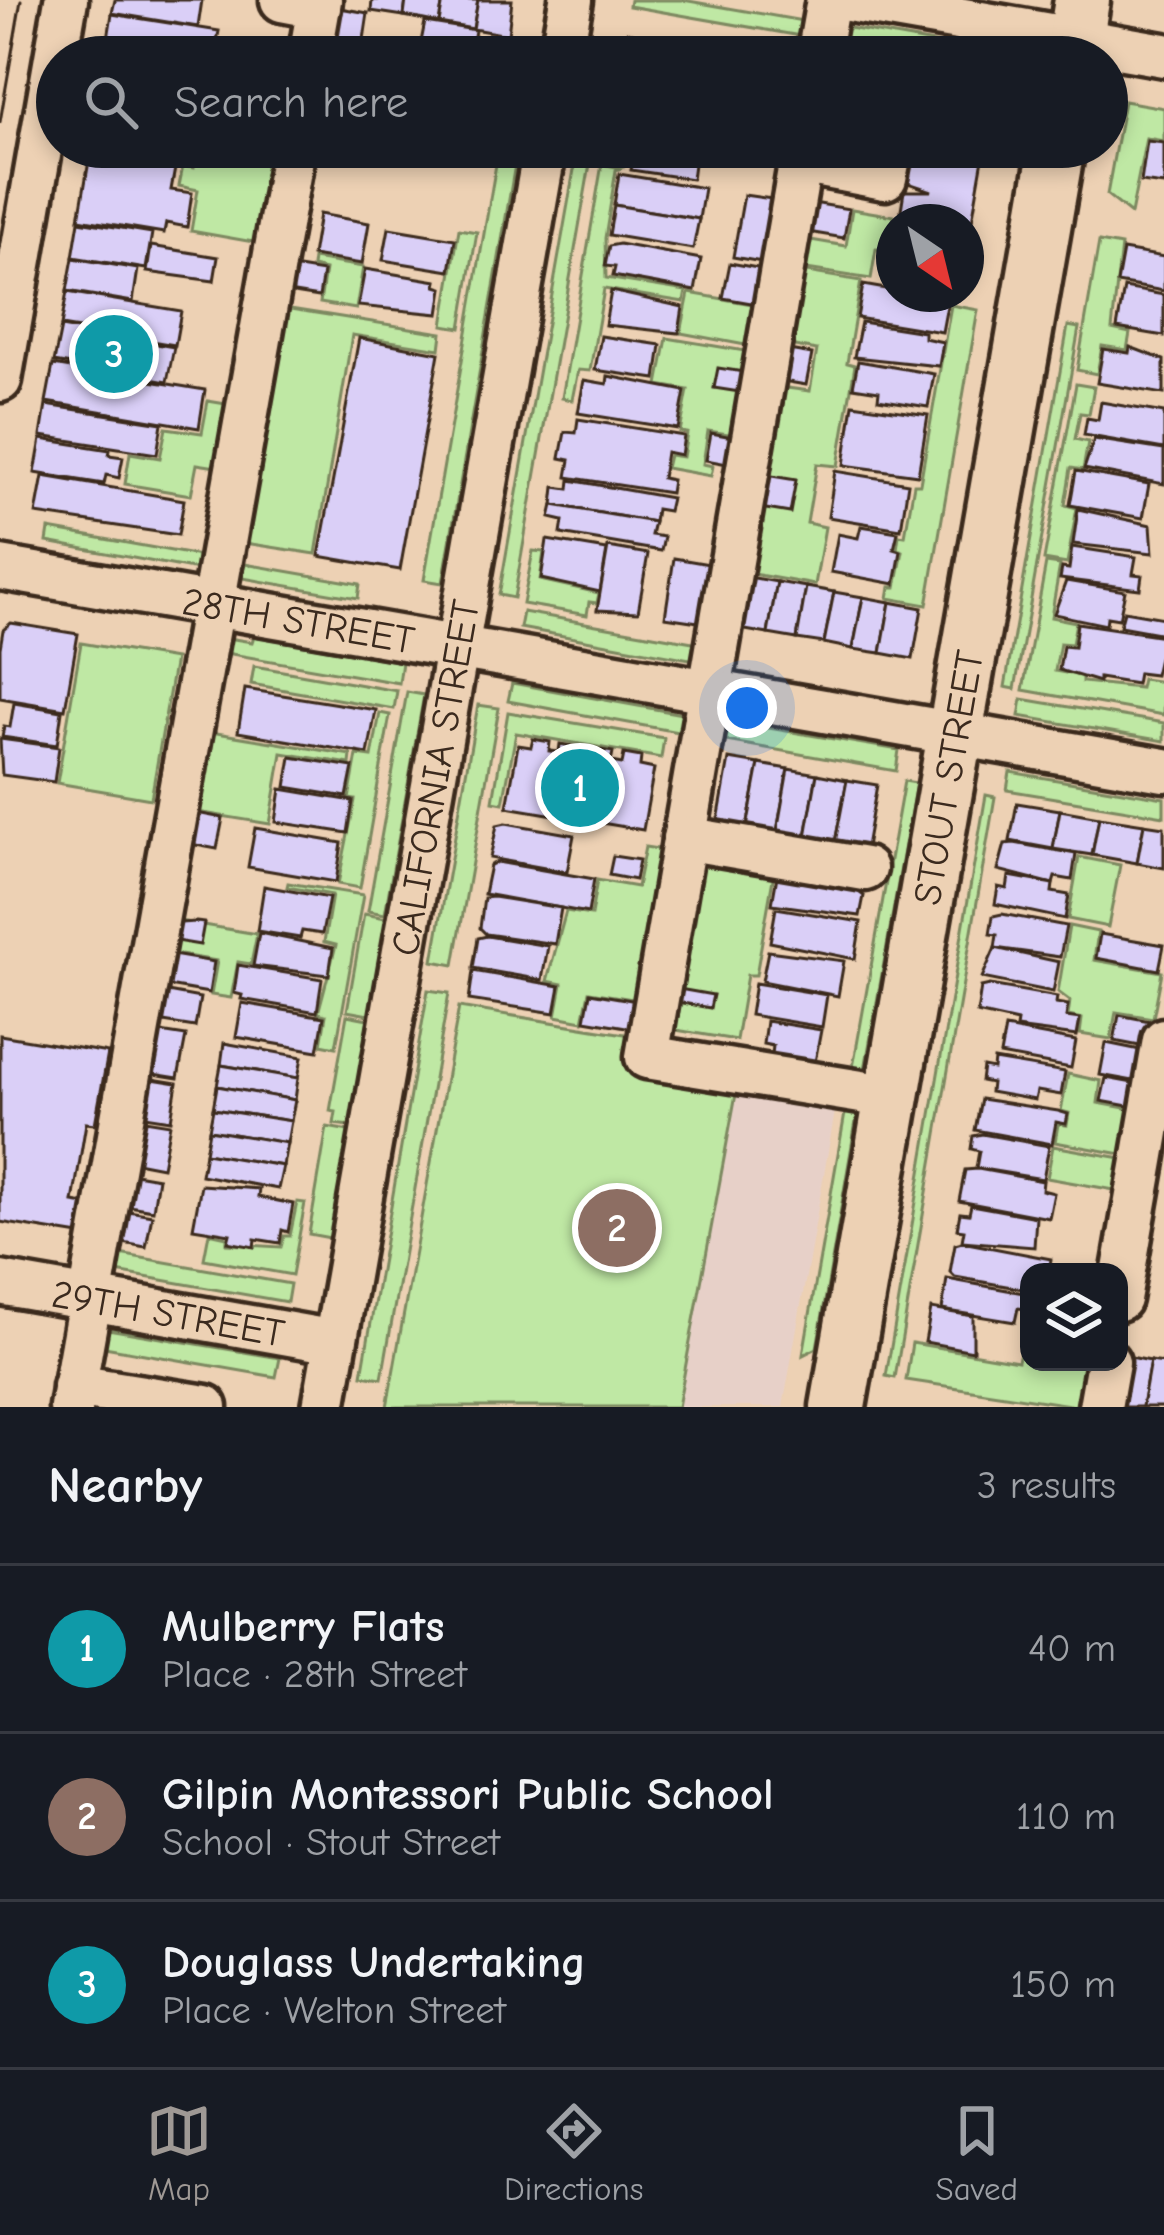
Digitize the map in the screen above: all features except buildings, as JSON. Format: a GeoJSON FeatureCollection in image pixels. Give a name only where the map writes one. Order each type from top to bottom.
{"type":"FeatureCollection","features":[{"type":"Feature","properties":{"kind":"main road","name":"STOUT STREET"},"geometry":{"type":"LineString","coordinates":[[838,1407],[1053,168]]}},
{"type":"Feature","properties":{"kind":"street"},"geometry":{"type":"LineString","coordinates":[[60,36],[66,0]]}},
{"type":"Feature","properties":{"kind":"street"},"geometry":{"type":"LineString","coordinates":[[565,36],[571,0]]}},
{"type":"Feature","properties":{"kind":"street"},"geometry":{"type":"LineString","coordinates":[[822,36],[828,0]]}},
{"type":"Feature","properties":{"kind":"street"},"geometry":{"type":"LineString","coordinates":[[849,0],[1077,32]]}},
{"type":"Feature","properties":{"kind":"street"},"geometry":{"type":"LineString","coordinates":[[307,2],[309,36]]}},
{"type":"Feature","properties":{"kind":"street"},"geometry":{"type":"LineString","coordinates":[[1128,46],[1164,56]]}},
{"type":"Feature","properties":{"kind":"street"},"geometry":{"type":"LineString","coordinates":[[0,380],[37,168]]}},
{"type":"Feature","properties":{"kind":"street"},"geometry":{"type":"LineString","coordinates":[[206,1407],[72,1397],[290,168]]}},
{"type":"Feature","properties":{"kind":"street","name":"CALIFORNIA STREET"},"geometry":{"type":"LineString","coordinates":[[324,1407],[541,168]]}},
{"type":"Feature","properties":{"kind":"street"},"geometry":{"type":"LineString","coordinates":[[799,168],[647,1057],[892,1096]]}},
{"type":"Feature","properties":{"kind":"street"},"geometry":{"type":"LineString","coordinates":[[848,168],[885,178],[887,168]]}},
{"type":"Feature","properties":{"kind":"street","name":"28TH STREET"},"geometry":{"type":"LineString","coordinates":[[0,568],[1164,770]]}},
{"type":"Feature","properties":{"kind":"street"},"geometry":{"type":"LineString","coordinates":[[684,838],[865,869]]}},
{"type":"Feature","properties":{"kind":"street"},"geometry":{"type":"LineString","coordinates":[[1125,1263],[1164,1040]]}},
{"type":"Feature","properties":{"kind":"street","name":"29TH STREET"},"geometry":{"type":"LineString","coordinates":[[0,1283],[335,1342]]}},
{"type":"Feature","properties":{"kind":"street"},"geometry":{"type":"LineString","coordinates":[[1100,1407],[1106,1371]]}},
{"type":"Feature","properties":{"kind":"shaded area"},"geometry":{"type":"Polygon","coordinates":[[[459,1007],[837,1100],[783,1407],[387,1407],[459,1007]]]}},
{"type":"Feature","properties":{"kind":"green space"},"geometry":{"type":"Polygon","coordinates":[[[630,0],[683,0],[814,23],[812,36],[801,36],[629,6],[630,0]]]}},
{"type":"Feature","properties":{"kind":"green space"},"geometry":{"type":"Polygon","coordinates":[[[838,26],[894,36],[837,36],[838,26]]]}},
{"type":"Feature","properties":{"kind":"green space"},"geometry":{"type":"Polygon","coordinates":[[[1128,102],[1164,108],[1164,141],[1146,138],[1131,214],[1107,195],[1112,168],[1128,168],[1128,102]]]}},
{"type":"Feature","properties":{"kind":"green space"},"geometry":{"type":"Polygon","coordinates":[[[183,168],[272,168],[259,243],[191,231],[198,190],[179,186],[183,168]]]}},
{"type":"Feature","properties":{"kind":"green space"},"geometry":{"type":"Polygon","coordinates":[[[495,168],[514,168],[443,583],[424,580],[495,168]]]}},
{"type":"Feature","properties":{"kind":"green space"},"geometry":{"type":"Polygon","coordinates":[[[574,168],[589,168],[514,598],[499,595],[574,168]]]}},
{"type":"Feature","properties":{"kind":"green space"},"geometry":{"type":"Polygon","coordinates":[[[601,168],[621,168],[616,170],[605,238],[606,278],[686,291],[684,302],[604,289],[590,371],[578,370],[572,400],[562,398],[601,168]]]}},
{"type":"Feature","properties":{"kind":"green space"},"geometry":{"type":"Polygon","coordinates":[[[852,209],[876,213],[871,279],[800,268],[805,239],[846,246],[852,209]]]}},
{"type":"Feature","properties":{"kind":"green space"},"geometry":{"type":"Polygon","coordinates":[[[459,229],[477,232],[461,328],[443,325],[459,229]]]}},
{"type":"Feature","properties":{"kind":"green space"},"geometry":{"type":"Polygon","coordinates":[[[1099,242],[1121,246],[1112,329],[1130,333],[1127,350],[1102,346],[1097,374],[1077,370],[1099,242]]]}},
{"type":"Feature","properties":{"kind":"green space"},"geometry":{"type":"Polygon","coordinates":[[[313,259],[363,267],[356,309],[320,303],[325,270],[312,267],[313,259]]]}},
{"type":"Feature","properties":{"kind":"green space"},"geometry":{"type":"Polygon","coordinates":[[[801,271],[861,281],[847,363],[855,365],[838,466],[817,464],[807,523],[825,527],[815,585],[747,573],[779,387],[810,391],[817,350],[789,345],[801,271]]]}},
{"type":"Feature","properties":{"kind":"green space"},"geometry":{"type":"Polygon","coordinates":[[[689,293],[764,306],[756,347],[681,333],[689,293]]]}},
{"type":"Feature","properties":{"kind":"green space"},"geometry":{"type":"Polygon","coordinates":[[[284,308],[442,333],[440,349],[352,335],[316,554],[245,543],[284,308]]]}},
{"type":"Feature","properties":{"kind":"green space"},"geometry":{"type":"Polygon","coordinates":[[[950,312],[978,312],[927,605],[888,598],[890,587],[896,587],[903,551],[897,549],[899,535],[905,536],[914,484],[920,484],[950,312]]]}},
{"type":"Feature","properties":{"kind":"green space"},"geometry":{"type":"Polygon","coordinates":[[[1068,326],[1079,328],[1015,689],[1005,687],[1068,326]]]}},
{"type":"Feature","properties":{"kind":"green space"},"geometry":{"type":"Polygon","coordinates":[[[667,338],[757,353],[742,436],[708,431],[703,464],[713,466],[711,476],[666,468],[669,455],[683,457],[687,433],[680,432],[688,390],[658,385],[667,338]]]}},
{"type":"Feature","properties":{"kind":"green space"},"geometry":{"type":"Polygon","coordinates":[[[1076,384],[1094,387],[1089,414],[1080,413],[1075,439],[1088,442],[1083,470],[1071,468],[1065,505],[1077,508],[1067,564],[1044,560],[1076,384]]]}},
{"type":"Feature","properties":{"kind":"green space"},"geometry":{"type":"Polygon","coordinates":[[[208,401],[232,405],[223,468],[197,464],[191,495],[125,484],[130,453],[160,458],[166,428],[202,433],[208,401]]]}},
{"type":"Feature","properties":{"kind":"green space"},"geometry":{"type":"Polygon","coordinates":[[[49,529],[205,557],[203,571],[47,542],[49,529]]]}},
{"type":"Feature","properties":{"kind":"green space"},"geometry":{"type":"Polygon","coordinates":[[[533,551],[544,552],[540,580],[599,593],[597,603],[589,602],[587,615],[523,604],[533,551]]]}},
{"type":"Feature","properties":{"kind":"green space"},"geometry":{"type":"Polygon","coordinates":[[[239,563],[360,584],[358,598],[237,577],[239,563]]]}},
{"type":"Feature","properties":{"kind":"green space"},"geometry":{"type":"Polygon","coordinates":[[[1046,563],[1060,565],[1051,617],[1076,622],[1072,644],[1060,643],[1055,671],[1082,676],[1082,682],[1140,688],[1142,679],[1164,682],[1163,715],[1023,690],[1046,563]]]}},
{"type":"Feature","properties":{"kind":"green space"},"geometry":{"type":"Polygon","coordinates":[[[523,612],[704,644],[701,661],[520,628],[523,612]]]}},
{"type":"Feature","properties":{"kind":"green space"},"geometry":{"type":"Polygon","coordinates":[[[216,636],[252,642],[254,636],[402,662],[399,683],[214,651],[216,636]]]}},
{"type":"Feature","properties":{"kind":"green space"},"geometry":{"type":"Polygon","coordinates":[[[81,643],[175,659],[151,799],[57,783],[81,643]]]}},
{"type":"Feature","properties":{"kind":"green space"},"geometry":{"type":"Polygon","coordinates":[[[254,666],[397,691],[394,709],[251,684],[254,666]]]}},
{"type":"Feature","properties":{"kind":"green space"},"geometry":{"type":"Polygon","coordinates":[[[512,683],[693,716],[689,734],[508,701],[512,683]]]}},
{"type":"Feature","properties":{"kind":"green space"},"geometry":{"type":"Polygon","coordinates":[[[407,692],[424,695],[385,914],[368,911],[407,692]]]}},
{"type":"Feature","properties":{"kind":"green space"},"geometry":{"type":"Polygon","coordinates":[[[1022,699],[1164,723],[1164,741],[1019,716],[1022,699]]]}},
{"type":"Feature","properties":{"kind":"green space"},"geometry":{"type":"Polygon","coordinates":[[[478,705],[499,708],[454,965],[433,961],[478,705]]]}},
{"type":"Feature","properties":{"kind":"green space"},"geometry":{"type":"Polygon","coordinates":[[[508,712],[664,738],[661,758],[516,733],[503,803],[493,801],[508,712]]]}},
{"type":"Feature","properties":{"kind":"green space"},"geometry":{"type":"Polygon","coordinates":[[[380,713],[390,715],[360,888],[338,884],[355,800],[349,799],[357,755],[372,757],[380,713]]]}},
{"type":"Feature","properties":{"kind":"green space"},"geometry":{"type":"Polygon","coordinates":[[[733,722],[899,750],[896,771],[715,739],[733,722]]]}},
{"type":"Feature","properties":{"kind":"green space"},"geometry":{"type":"Polygon","coordinates":[[[198,730],[351,755],[350,764],[282,753],[270,824],[185,810],[198,730]]]}},
{"type":"Feature","properties":{"kind":"green space"},"geometry":{"type":"Polygon","coordinates":[[[1010,772],[1164,798],[1164,816],[1007,790],[1010,772]]]}},
{"type":"Feature","properties":{"kind":"green space"},"geometry":{"type":"Polygon","coordinates":[[[904,781],[916,783],[864,1075],[852,1073],[904,781]]]}},
{"type":"Feature","properties":{"kind":"green space"},"geometry":{"type":"Polygon","coordinates":[[[986,795],[995,797],[895,1378],[886,1376],[986,795]]]}},
{"type":"Feature","properties":{"kind":"green space"},"geometry":{"type":"Polygon","coordinates":[[[645,847],[671,851],[645,1001],[589,992],[583,1021],[556,1016],[562,984],[547,981],[566,911],[591,915],[597,880],[637,887],[645,847]]]}},
{"type":"Feature","properties":{"kind":"green space"},"geometry":{"type":"Polygon","coordinates":[[[700,849],[875,877],[873,889],[774,873],[756,975],[747,975],[736,1040],[670,1029],[700,849]]]}},
{"type":"Feature","properties":{"kind":"green space"},"geometry":{"type":"Polygon","coordinates":[[[1079,857],[1120,865],[1108,927],[1068,919],[1079,857]]]}},
{"type":"Feature","properties":{"kind":"green space"},"geometry":{"type":"Polygon","coordinates":[[[288,883],[363,895],[336,1047],[321,1044],[326,1015],[318,1013],[336,945],[324,942],[332,895],[287,887],[288,883]]]}},
{"type":"Feature","properties":{"kind":"green space"},"geometry":{"type":"Polygon","coordinates":[[[364,914],[386,918],[369,1015],[347,1011],[364,914]]]}},
{"type":"Feature","properties":{"kind":"green space"},"geometry":{"type":"Polygon","coordinates":[[[173,920],[257,934],[251,964],[238,962],[231,998],[211,995],[217,961],[168,953],[173,920]]]}},
{"type":"Feature","properties":{"kind":"green space"},"geometry":{"type":"Polygon","coordinates":[[[1069,926],[1098,932],[1094,960],[1162,972],[1153,1018],[1116,1012],[1111,1039],[1080,1034],[1082,1019],[1068,1016],[1070,1001],[1058,992],[1069,926]]]}},
{"type":"Feature","properties":{"kind":"green space"},"geometry":{"type":"Polygon","coordinates":[[[428,990],[449,993],[382,1378],[362,1375],[428,990]]]}},
{"type":"Feature","properties":{"kind":"green space"},"geometry":{"type":"Polygon","coordinates":[[[459,1007],[637,1036],[738,1083],[678,1407],[387,1407],[459,1007]]]}},
{"type":"Feature","properties":{"kind":"green space"},"geometry":{"type":"Polygon","coordinates":[[[347,1015],[368,1019],[350,1126],[334,1124],[336,1112],[330,1111],[347,1015]]]}},
{"type":"Feature","properties":{"kind":"green space"},"geometry":{"type":"Polygon","coordinates":[[[1068,1074],[1101,1081],[1098,1103],[1136,1110],[1127,1155],[1055,1142],[1058,1124],[1067,1125],[1069,1113],[1061,1111],[1068,1074]]]}},
{"type":"Feature","properties":{"kind":"green space"},"geometry":{"type":"Polygon","coordinates":[[[847,1102],[859,1104],[817,1348],[803,1355],[847,1102]]]}},
{"type":"Feature","properties":{"kind":"green space"},"geometry":{"type":"Polygon","coordinates":[[[327,1127],[349,1131],[330,1238],[309,1234],[327,1127]]]}},
{"type":"Feature","properties":{"kind":"green space"},"geometry":{"type":"Polygon","coordinates":[[[1053,1146],[1127,1159],[1120,1191],[1047,1178],[1053,1146]]]}},
{"type":"Feature","properties":{"kind":"green space"},"geometry":{"type":"Polygon","coordinates":[[[297,1202],[305,1203],[292,1275],[204,1259],[209,1233],[227,1237],[227,1244],[281,1247],[284,1236],[290,1236],[297,1202]]]}},
{"type":"Feature","properties":{"kind":"green space"},"geometry":{"type":"Polygon","coordinates":[[[108,1252],[290,1284],[287,1302],[105,1270],[108,1252]]]}},
{"type":"Feature","properties":{"kind":"green space"},"geometry":{"type":"Polygon","coordinates":[[[96,1327],[280,1358],[276,1377],[93,1345],[96,1327]]]}},
{"type":"Feature","properties":{"kind":"green space"},"geometry":{"type":"Polygon","coordinates":[[[912,1343],[1018,1361],[1020,1352],[1020,1371],[1089,1371],[1083,1407],[906,1380],[912,1343]]]}},
{"type":"Feature","properties":{"kind":"tram line"},"geometry":{"type":"LineString","coordinates":[[0,122],[21,0]]}},
{"type":"Feature","properties":{"kind":"place","name":"Douglass Undertaking"},"geometry":{"type":"Point","coordinates":[114,354]}},
{"type":"Feature","properties":{"kind":"place","name":"Mulberry Flats"},"geometry":{"type":"Point","coordinates":[580,788]}},
{"type":"Feature","properties":{"kind":"place","name":"Gilpin Montessori Public School"},"geometry":{"type":"Point","coordinates":[617,1228]}}]}
